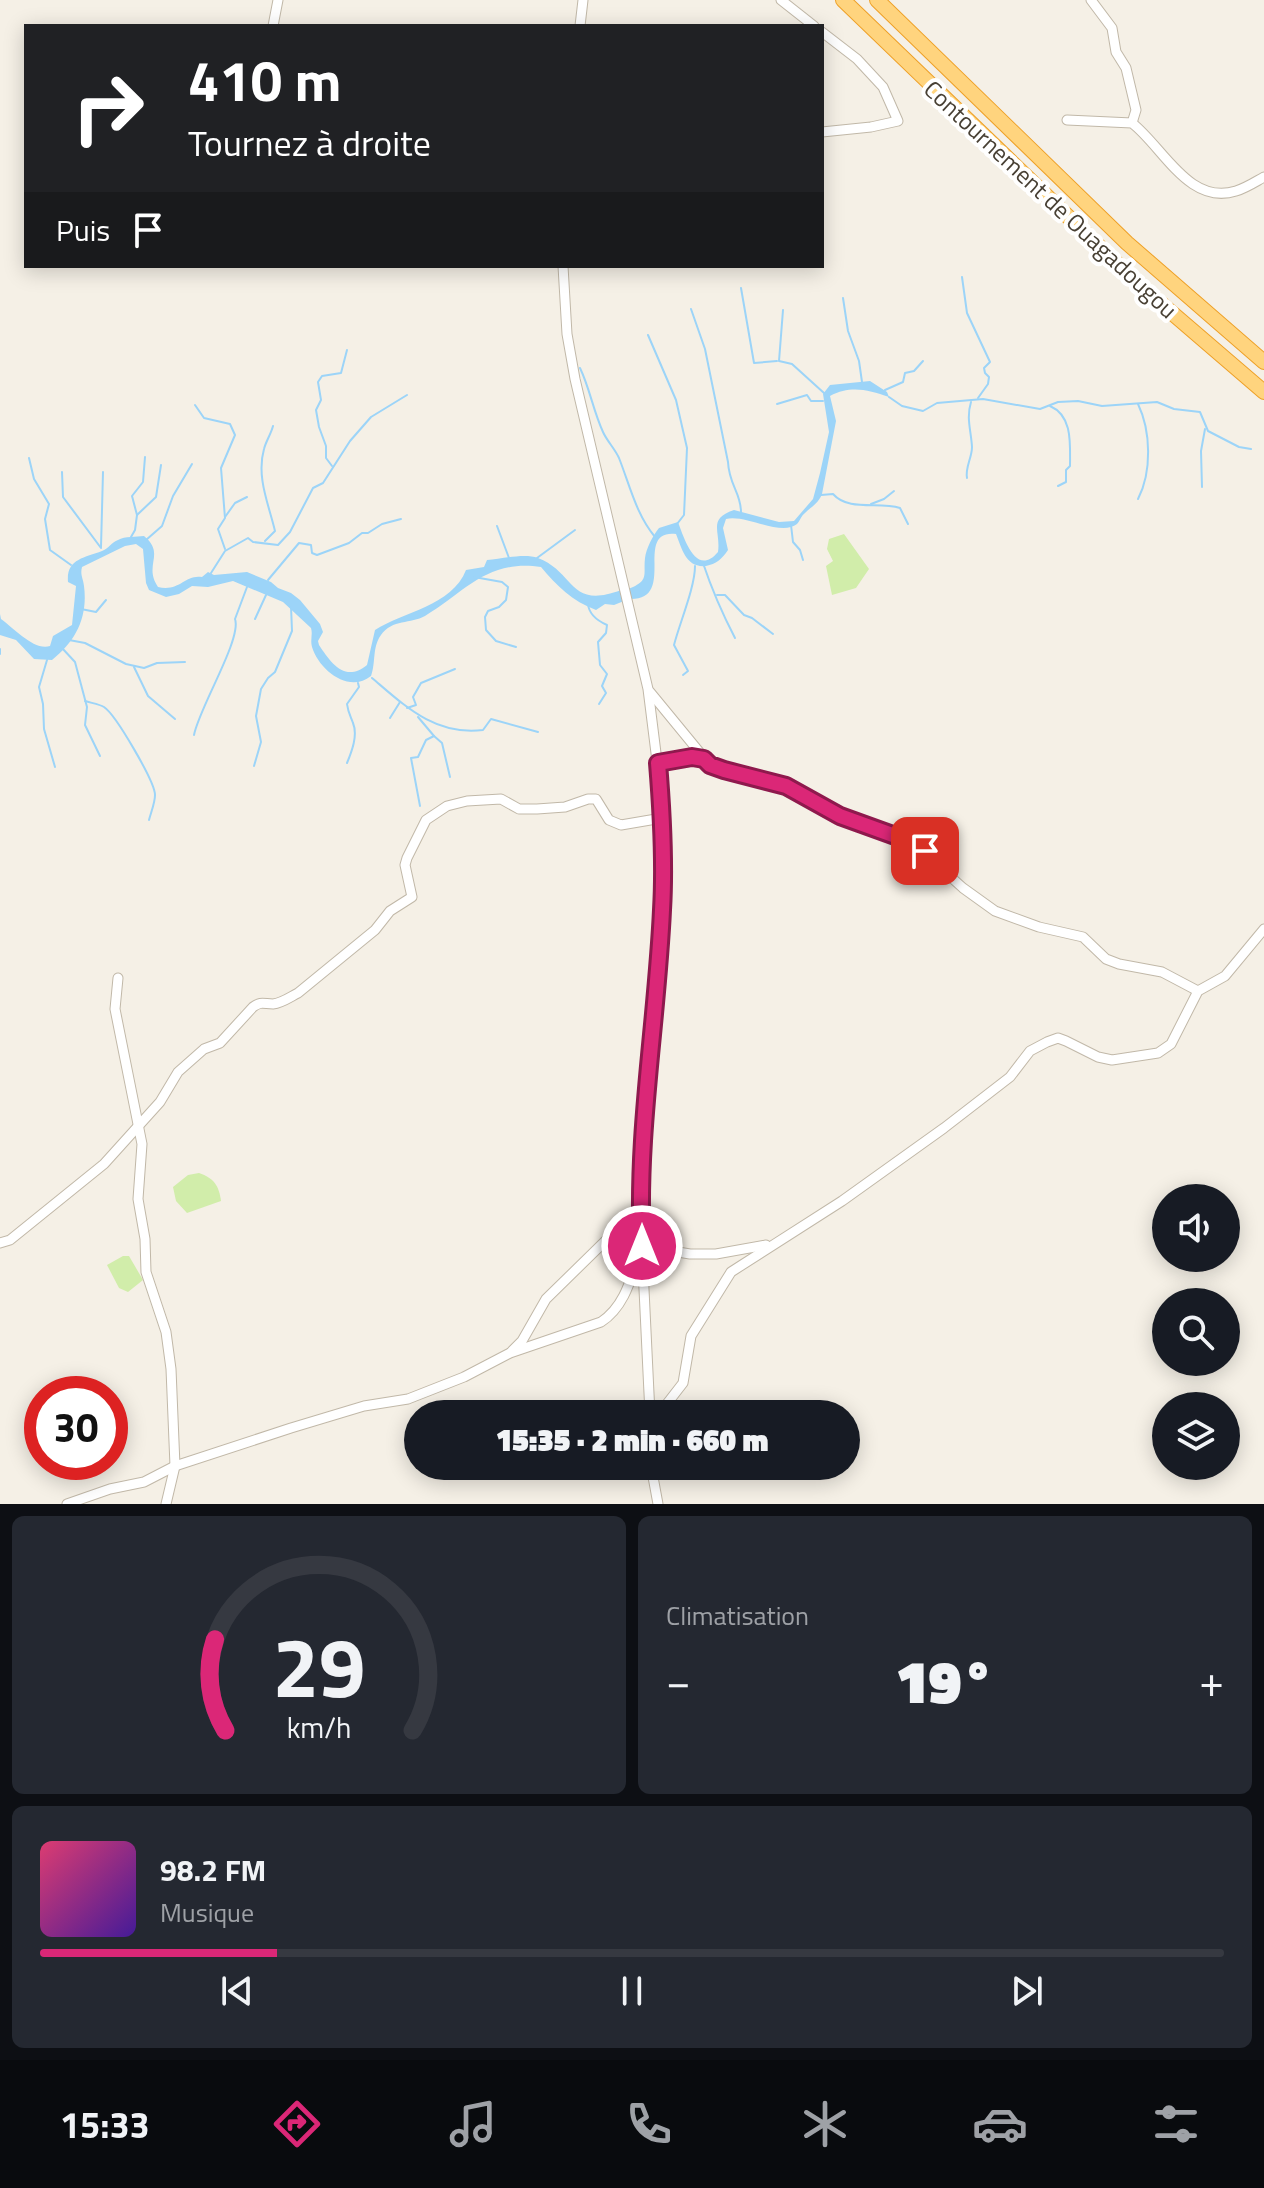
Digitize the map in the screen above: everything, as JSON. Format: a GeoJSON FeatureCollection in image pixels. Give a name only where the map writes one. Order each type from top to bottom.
{"type":"FeatureCollection","features":[{"type":"Feature","properties":{"kind":"highway","name":"Contournement de Ouagadougou"},"geometry":{"type":"LineString","coordinates":[[843,0],[1136,282],[1264,392]]}},
{"type":"Feature","properties":{"kind":"highway","name":"Contournement de Ouagadougou"},"geometry":{"type":"LineString","coordinates":[[877,0],[1127,243],[1264,362]]}},
{"type":"Feature","properties":{"kind":"street"},"geometry":{"type":"LineString","coordinates":[[273,24],[278,0]]}},
{"type":"Feature","properties":{"kind":"street"},"geometry":{"type":"LineString","coordinates":[[580,24],[583,0]]}},
{"type":"Feature","properties":{"kind":"street"},"geometry":{"type":"LineString","coordinates":[[781,0],[811,24]]}},
{"type":"Feature","properties":{"kind":"street"},"geometry":{"type":"LineString","coordinates":[[1091,0],[1112,28],[1116,52],[1126,68],[1136,110],[1132,123]]}},
{"type":"Feature","properties":{"kind":"street"},"geometry":{"type":"LineString","coordinates":[[824,34],[857,59],[883,87],[898,121],[824,132]]}},
{"type":"Feature","properties":{"kind":"street"},"geometry":{"type":"LineString","coordinates":[[1067,120],[1132,123],[1177,170],[1200,188],[1218,193],[1237,191],[1264,177]]}},
{"type":"Feature","properties":{"kind":"street"},"geometry":{"type":"LineString","coordinates":[[563,268],[567,334],[575,379],[648,689],[658,763],[662,818],[662,909],[647,1085],[642,1205],[649,1400]]}},
{"type":"Feature","properties":{"kind":"street"},"geometry":{"type":"LineString","coordinates":[[648,689],[710,765],[786,786],[840,816],[912,842],[963,888],[1006,916],[1083,937],[1106,959],[1162,972],[1198,991]]}},
{"type":"Feature","properties":{"kind":"street"},"geometry":{"type":"LineString","coordinates":[[658,763],[692,757],[704,759]]}},
{"type":"Feature","properties":{"kind":"street"},"geometry":{"type":"LineString","coordinates":[[0,1243],[10,1240],[104,1164],[160,1102],[178,1072],[204,1049],[220,1043],[253,1007],[260,1003],[284,1001],[298,993],[375,930],[390,911],[409,900],[412,897],[405,865],[407,858],[426,820],[447,806],[501,799],[519,809],[537,809],[565,807],[596,799],[609,820],[621,825],[662,818]]}},
{"type":"Feature","properties":{"kind":"street"},"geometry":{"type":"LineString","coordinates":[[670,1400],[683,1383],[691,1336],[731,1272],[842,1201],[944,1128],[1010,1077],[1030,1051],[1058,1038],[1098,1057],[1112,1060],[1158,1053],[1171,1044],[1198,991],[1225,976],[1264,929]]}},
{"type":"Feature","properties":{"kind":"street"},"geometry":{"type":"LineString","coordinates":[[118,978],[115,1009],[142,1144],[138,1199],[145,1239],[146,1272],[166,1332],[171,1369],[175,1466],[166,1504]]}},
{"type":"Feature","properties":{"kind":"street"},"geometry":{"type":"LineString","coordinates":[[510,1353],[522,1341],[546,1299],[642,1205]]}},
{"type":"Feature","properties":{"kind":"street"},"geometry":{"type":"LineString","coordinates":[[642,1246],[690,1254],[716,1254],[776,1243]]}},
{"type":"Feature","properties":{"kind":"street"},"geometry":{"type":"LineString","coordinates":[[67,1504],[110,1489],[144,1482],[175,1466],[364,1406],[408,1399],[464,1377],[510,1353],[601,1322],[623,1299],[642,1246]]}},
{"type":"Feature","properties":{"kind":"street"},"geometry":{"type":"LineString","coordinates":[[651,1480],[651,1504]]}},
{"type":"Feature","properties":{"kind":"street"},"geometry":{"type":"LineString","coordinates":[[653,1480],[658,1504]]}},
{"type":"Feature","properties":{"kind":"green space"},"geometry":{"type":"Polygon","coordinates":[[[844,534],[869,569],[856,588],[832,595],[826,566],[833,561],[827,549],[829,539],[844,534]]]}},
{"type":"Feature","properties":{"kind":"green space"},"geometry":{"type":"Polygon","coordinates":[[[199,1173],[215,1183],[221,1201],[187,1213],[176,1201],[173,1187],[188,1175],[199,1173]]]}},
{"type":"Feature","properties":{"kind":"green space"},"geometry":{"type":"Polygon","coordinates":[[[129,1256],[143,1280],[128,1292],[119,1288],[107,1265],[129,1256]]]}},
{"type":"Feature","properties":{"kind":"water"},"geometry":{"type":"Polygon","coordinates":[[[870,381],[887,392],[889,397],[860,390],[830,396],[836,421],[822,494],[797,524],[782,528],[726,519],[723,528],[728,550],[718,561],[706,566],[689,561],[676,534],[663,535],[657,542],[651,589],[644,596],[630,599],[628,589],[643,580],[647,550],[659,528],[678,522],[692,553],[703,561],[718,552],[718,522],[734,510],[779,522],[794,521],[813,499],[820,473],[829,432],[823,394],[830,385],[870,381]]]}},
{"type":"Feature","properties":{"kind":"water"},"geometry":{"type":"Polygon","coordinates":[[[144,536],[153,548],[153,572],[158,587],[172,587],[208,572],[214,575],[247,572],[271,582],[300,600],[320,624],[323,632],[318,641],[324,652],[339,668],[352,672],[367,665],[375,630],[438,600],[450,592],[466,570],[484,567],[487,560],[520,556],[538,558],[550,564],[582,592],[604,595],[621,590],[624,601],[605,604],[596,610],[566,592],[541,567],[506,568],[478,580],[425,616],[385,630],[376,645],[371,676],[353,682],[336,677],[321,664],[312,647],[311,628],[283,602],[233,581],[208,587],[192,586],[166,597],[149,590],[143,549],[136,544],[125,546],[82,567],[85,597],[82,618],[68,645],[52,660],[34,659],[16,640],[0,635],[0,614],[1,619],[31,642],[50,646],[53,636],[72,625],[76,586],[68,582],[68,574],[73,564],[121,539],[144,536]]]}},
{"type":"Feature","properties":{"kind":"waterway"},"geometry":{"type":"LineString","coordinates":[[962,277],[967,313],[990,362],[984,368],[989,377],[988,384],[978,398]]}},
{"type":"Feature","properties":{"kind":"waterway"},"geometry":{"type":"LineString","coordinates":[[741,288],[754,363],[777,361]]}},
{"type":"Feature","properties":{"kind":"waterway"},"geometry":{"type":"LineString","coordinates":[[843,298],[848,331],[859,361],[862,382]]}},
{"type":"Feature","properties":{"kind":"waterway"},"geometry":{"type":"LineString","coordinates":[[691,309],[705,349],[729,470],[741,512]]}},
{"type":"Feature","properties":{"kind":"waterway"},"geometry":{"type":"LineString","coordinates":[[783,310],[779,361],[792,364],[824,393]]}},
{"type":"Feature","properties":{"kind":"waterway"},"geometry":{"type":"LineString","coordinates":[[648,335],[676,400],[687,448],[684,515],[677,524]]}},
{"type":"Feature","properties":{"kind":"waterway"},"geometry":{"type":"LineString","coordinates":[[332,466],[326,458],[326,446],[316,410],[321,400],[318,382],[322,376],[341,373],[347,350]]}},
{"type":"Feature","properties":{"kind":"waterway"},"geometry":{"type":"LineString","coordinates":[[885,390],[903,382],[905,373],[914,371],[923,361]]}},
{"type":"Feature","properties":{"kind":"waterway"},"geometry":{"type":"LineString","coordinates":[[580,368],[603,432],[619,458],[643,519],[655,537]]}},
{"type":"Feature","properties":{"kind":"waterway"},"geometry":{"type":"LineString","coordinates":[[211,573],[225,551],[248,538],[253,542],[278,545],[290,532],[313,488],[323,483],[350,441],[371,417],[407,395]]}},
{"type":"Feature","properties":{"kind":"waterway"},"geometry":{"type":"LineString","coordinates":[[777,404],[807,395],[811,401],[823,401]]}},
{"type":"Feature","properties":{"kind":"waterway"},"geometry":{"type":"LineString","coordinates":[[889,397],[902,406],[923,411],[937,403],[983,399],[1040,409],[1058,402],[1078,401],[1102,406],[1157,402],[1174,409],[1200,412],[1208,431],[1239,447],[1251,449]]}},
{"type":"Feature","properties":{"kind":"waterway"},"geometry":{"type":"LineString","coordinates":[[967,478],[972,447],[971,402]]}},
{"type":"Feature","properties":{"kind":"waterway"},"geometry":{"type":"LineString","coordinates":[[1138,404],[1145,426],[1148,464],[1138,499]]}},
{"type":"Feature","properties":{"kind":"waterway"},"geometry":{"type":"LineString","coordinates":[[195,405],[204,418],[230,424],[235,435],[221,468],[225,518],[218,529],[225,549]]}},
{"type":"Feature","properties":{"kind":"waterway"},"geometry":{"type":"LineString","coordinates":[[1050,406],[1063,416],[1070,440],[1070,466],[1066,470],[1066,482],[1058,486]]}},
{"type":"Feature","properties":{"kind":"waterway"},"geometry":{"type":"LineString","coordinates":[[265,541],[275,531],[264,491],[262,470],[264,449],[273,426]]}},
{"type":"Feature","properties":{"kind":"waterway"},"geometry":{"type":"LineString","coordinates":[[1202,487],[1201,451],[1205,429]]}},
{"type":"Feature","properties":{"kind":"waterway"},"geometry":{"type":"LineString","coordinates":[[137,515],[132,496],[143,482],[145,457]]}},
{"type":"Feature","properties":{"kind":"waterway"},"geometry":{"type":"LineString","coordinates":[[29,458],[34,479],[49,504],[45,519],[50,550],[71,565]]}},
{"type":"Feature","properties":{"kind":"waterway"},"geometry":{"type":"LineString","coordinates":[[146,540],[162,526],[173,496],[192,464]]}},
{"type":"Feature","properties":{"kind":"waterway"},"geometry":{"type":"LineString","coordinates":[[131,537],[137,515],[156,497],[161,465]]}},
{"type":"Feature","properties":{"kind":"waterway"},"geometry":{"type":"LineString","coordinates":[[62,472],[63,497],[101,548]]}},
{"type":"Feature","properties":{"kind":"waterway"},"geometry":{"type":"LineString","coordinates":[[101,547],[103,472]]}},
{"type":"Feature","properties":{"kind":"waterway"},"geometry":{"type":"LineString","coordinates":[[871,504],[894,491]]}},
{"type":"Feature","properties":{"kind":"waterway"},"geometry":{"type":"LineString","coordinates":[[821,495],[833,494],[847,503],[900,508],[908,524]]}},
{"type":"Feature","properties":{"kind":"waterway"},"geometry":{"type":"LineString","coordinates":[[225,517],[235,503],[247,497]]}},
{"type":"Feature","properties":{"kind":"waterway"},"geometry":{"type":"LineString","coordinates":[[268,580],[299,543],[311,545],[312,553],[317,555],[349,543],[382,524],[401,519]]}},
{"type":"Feature","properties":{"kind":"waterway"},"geometry":{"type":"LineString","coordinates":[[791,525],[793,542],[803,560]]}},
{"type":"Feature","properties":{"kind":"waterway"},"geometry":{"type":"LineString","coordinates":[[497,526],[509,558]]}},
{"type":"Feature","properties":{"kind":"waterway"},"geometry":{"type":"LineString","coordinates":[[537,558],[575,530]]}},
{"type":"Feature","properties":{"kind":"waterway"},"geometry":{"type":"LineString","coordinates":[[703,563],[735,638]]}},
{"type":"Feature","properties":{"kind":"waterway"},"geometry":{"type":"LineString","coordinates":[[683,675],[688,671],[674,645],[695,566]]}},
{"type":"Feature","properties":{"kind":"waterway"},"geometry":{"type":"LineString","coordinates":[[474,577],[502,582],[508,587],[506,600],[488,611],[486,630],[496,641],[516,647]]}},
{"type":"Feature","properties":{"kind":"waterway"},"geometry":{"type":"LineString","coordinates":[[194,735],[232,642],[235,619],[247,587]]}},
{"type":"Feature","properties":{"kind":"waterway"},"geometry":{"type":"LineString","coordinates":[[255,619],[266,595]]}},
{"type":"Feature","properties":{"kind":"waterway"},"geometry":{"type":"LineString","coordinates":[[717,595],[725,595],[744,615],[773,634]]}},
{"type":"Feature","properties":{"kind":"waterway"},"geometry":{"type":"LineString","coordinates":[[81,609],[96,612],[106,600]]}},
{"type":"Feature","properties":{"kind":"waterway"},"geometry":{"type":"LineString","coordinates":[[588,604],[594,617],[607,625],[606,633],[598,642],[600,665],[607,674],[602,686],[606,693],[599,704]]}},
{"type":"Feature","properties":{"kind":"waterway"},"geometry":{"type":"LineString","coordinates":[[254,766],[261,742],[256,716],[261,689],[275,672],[292,631],[291,606]]}},
{"type":"Feature","properties":{"kind":"waterway"},"geometry":{"type":"LineString","coordinates":[[69,640],[85,643],[126,664],[144,668],[157,663],[185,662]]}},
{"type":"Feature","properties":{"kind":"waterway"},"geometry":{"type":"LineString","coordinates":[[62,648],[75,662],[87,707],[85,725],[100,756]]}},
{"type":"Feature","properties":{"kind":"waterway"},"geometry":{"type":"LineString","coordinates":[[0,649],[0,654]]}},
{"type":"Feature","properties":{"kind":"waterway"},"geometry":{"type":"LineString","coordinates":[[47,660],[39,687],[44,729],[55,767]]}},
{"type":"Feature","properties":{"kind":"waterway"},"geometry":{"type":"LineString","coordinates":[[134,667],[148,696],[175,719]]}},
{"type":"Feature","properties":{"kind":"waterway"},"geometry":{"type":"LineString","coordinates":[[407,708],[416,705],[413,697],[421,683],[455,669]]}},
{"type":"Feature","properties":{"kind":"waterway"},"geometry":{"type":"LineString","coordinates":[[372,678],[409,708],[435,724],[466,731],[483,730],[491,719],[538,732]]}},
{"type":"Feature","properties":{"kind":"waterway"},"geometry":{"type":"LineString","coordinates":[[347,763],[355,733],[347,704],[359,687],[358,683]]}},
{"type":"Feature","properties":{"kind":"waterway"},"geometry":{"type":"LineString","coordinates":[[85,701],[102,706],[110,713],[142,764],[155,795],[149,820]]}},
{"type":"Feature","properties":{"kind":"waterway"},"geometry":{"type":"LineString","coordinates":[[390,718],[400,702]]}},
{"type":"Feature","properties":{"kind":"waterway"},"geometry":{"type":"LineString","coordinates":[[418,717],[434,736],[426,740],[418,757],[411,758],[420,806]]}},
{"type":"Feature","properties":{"kind":"waterway"},"geometry":{"type":"LineString","coordinates":[[434,736],[442,743],[450,777]]}},
{"type":"Feature","properties":{"kind":"route"},"geometry":{"type":"LineString","coordinates":[[642,1246],[647,1085],[662,909],[664,848],[658,763],[678,758],[704,759],[724,770],[786,786],[840,816],[912,842],[925,851]]}}]}
